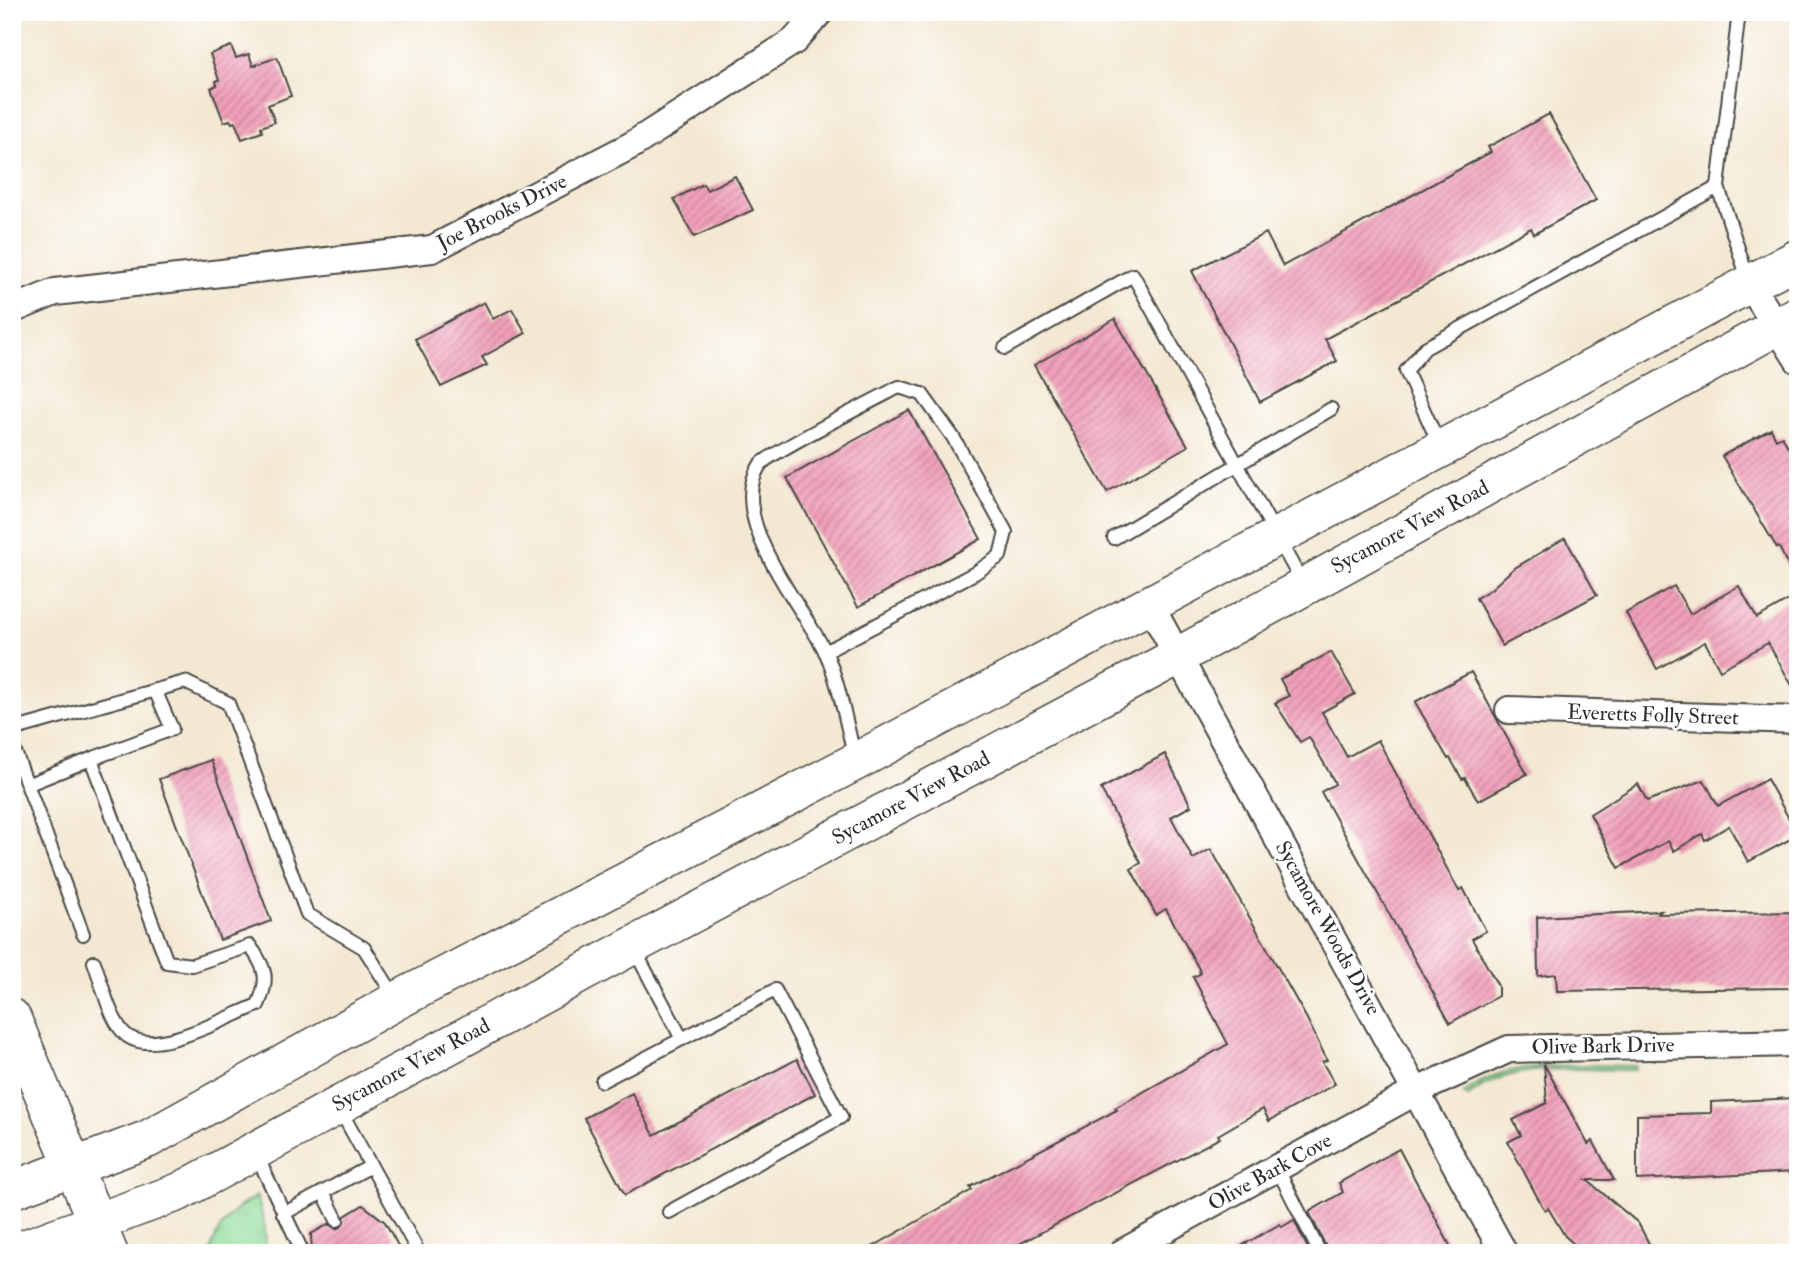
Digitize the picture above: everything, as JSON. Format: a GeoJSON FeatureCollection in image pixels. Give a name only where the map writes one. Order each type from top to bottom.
{"type":"FeatureCollection","features":[{"type":"Feature","properties":{"kind":"main road"},"geometry":{"type":"LineString","coordinates":[[12,1190],[148,1139],[396,1001],[857,761],[1798,258]]}},
{"type":"Feature","properties":{"kind":"main road","name":"Sycamore View Road"},"geometry":{"type":"LineString","coordinates":[[12,1252],[103,1238],[179,1192],[337,1105],[1180,655],[1788,320]]}},
{"type":"Feature","properties":{"kind":"main road"},"geometry":{"type":"LineString","coordinates":[[12,1018],[103,1238]]}},
{"type":"Feature","properties":{"kind":"street","name":"Joe Brooks Drive"},"geometry":{"type":"LineString","coordinates":[[12,310],[55,292],[432,249],[632,145],[794,41],[820,12]]}},
{"type":"Feature","properties":{"kind":"street"},"geometry":{"type":"LineString","coordinates":[[1749,283],[1788,320],[1798,360]]}},
{"type":"Feature","properties":{"kind":"street","name":"Sycamore Woods Drive"},"geometry":{"type":"LineString","coordinates":[[1150,605],[1180,655],[1504,1253]]}},
{"type":"Feature","properties":{"kind":"street","name":"Everetts Folly Street"},"geometry":{"type":"LineString","coordinates":[[1509,710],[1798,720]]}},
{"type":"Feature","properties":{"kind":"street","name":"Olive Bark Drive"},"geometry":{"type":"LineString","coordinates":[[1417,1091],[1509,1049],[1798,1043]]}},
{"type":"Feature","properties":{"kind":"street","name":"Olive Bark Cove"},"geometry":{"type":"LineString","coordinates":[[1134,1250],[1417,1091]]}},
{"type":"Feature","properties":{"kind":"lane"},"geometry":{"type":"LineString","coordinates":[[1739,12],[1718,187],[1749,283]]}},
{"type":"Feature","properties":{"kind":"lane"},"geometry":{"type":"LineString","coordinates":[[1441,449],[1406,371],[1425,348],[1718,187]]}},
{"type":"Feature","properties":{"kind":"lane"},"geometry":{"type":"LineString","coordinates":[[1005,348],[1133,275],[1304,585]]}},
{"type":"Feature","properties":{"kind":"lane"},"geometry":{"type":"LineString","coordinates":[[825,652],[975,573],[1000,556],[1006,532],[953,437],[922,394],[898,387],[761,463],[750,488],[750,514],[794,604],[825,652],[857,761]]}},
{"type":"Feature","properties":{"kind":"lane"},"geometry":{"type":"LineString","coordinates":[[1114,538],[1331,409]]}},
{"type":"Feature","properties":{"kind":"lane"},"geometry":{"type":"LineString","coordinates":[[12,730],[185,682],[228,703],[307,914],[365,948],[396,1001]]}},
{"type":"Feature","properties":{"kind":"lane"},"geometry":{"type":"LineString","coordinates":[[29,784],[172,729],[155,690]]}},
{"type":"Feature","properties":{"kind":"lane"},"geometry":{"type":"LineString","coordinates":[[12,744],[83,934]]}},
{"type":"Feature","properties":{"kind":"lane"},"geometry":{"type":"LineString","coordinates":[[91,759],[167,962],[192,965],[250,946],[261,961],[267,985],[258,1005],[164,1042],[143,1044],[133,1041],[121,1030],[94,962]]}},
{"type":"Feature","properties":{"kind":"lane"},"geometry":{"type":"LineString","coordinates":[[632,946],[682,1039]]}},
{"type":"Feature","properties":{"kind":"lane"},"geometry":{"type":"LineString","coordinates":[[602,1081],[775,990],[841,1117],[669,1212]]}},
{"type":"Feature","properties":{"kind":"lane"},"geometry":{"type":"LineString","coordinates":[[337,1105],[419,1253]]}},
{"type":"Feature","properties":{"kind":"lane"},"geometry":{"type":"LineString","coordinates":[[254,1151],[303,1253]]}},
{"type":"Feature","properties":{"kind":"lane"},"geometry":{"type":"LineString","coordinates":[[283,1214],[371,1166]]}},
{"type":"Feature","properties":{"kind":"lane"},"geometry":{"type":"LineString","coordinates":[[1277,1168],[1320,1253]]}},
{"type":"Feature","properties":{"kind":"lane"},"geometry":{"type":"LineString","coordinates":[[323,1192],[337,1220]]}},
{"type":"Feature","properties":{"kind":"green space"},"geometry":{"type":"Polygon","coordinates":[[[1635,1066],[1635,1070],[1570,1069],[1525,1072],[1484,1085],[1468,1097],[1464,1094],[1478,1084],[1507,1072],[1539,1067],[1635,1066]]]}},
{"type":"Feature","properties":{"kind":"green space"},"geometry":{"type":"Polygon","coordinates":[[[257,1196],[265,1228],[266,1253],[210,1253],[217,1234],[227,1219],[257,1196]]]}},
{"type":"Feature","properties":{"kind":"building"},"geometry":{"type":"Polygon","coordinates":[[[231,46],[236,58],[249,54],[253,66],[277,57],[291,96],[268,105],[275,122],[261,127],[262,132],[242,139],[235,122],[224,122],[211,88],[217,85],[216,81],[219,80],[210,54],[231,46]]]}},
{"type":"Feature","properties":{"kind":"building"},"geometry":{"type":"Polygon","coordinates":[[[1549,114],[1596,200],[1534,234],[1531,228],[1325,339],[1337,361],[1260,402],[1192,271],[1266,233],[1283,266],[1491,152],[1488,147],[1549,114]]]}},
{"type":"Feature","properties":{"kind":"building"},"geometry":{"type":"Polygon","coordinates":[[[735,176],[753,210],[694,237],[674,199],[703,184],[707,190],[735,176]]]}},
{"type":"Feature","properties":{"kind":"building"},"geometry":{"type":"Polygon","coordinates":[[[484,302],[493,319],[512,309],[526,333],[482,357],[487,365],[441,387],[415,339],[484,302]]]}},
{"type":"Feature","properties":{"kind":"building"},"geometry":{"type":"Polygon","coordinates":[[[1115,319],[1188,446],[1107,492],[1034,365],[1115,319]]]}},
{"type":"Feature","properties":{"kind":"building"},"geometry":{"type":"Polygon","coordinates":[[[909,410],[981,539],[858,607],[787,478],[909,410]]]}},
{"type":"Feature","properties":{"kind":"building"},"geometry":{"type":"Polygon","coordinates":[[[1771,429],[1776,439],[1782,436],[1798,465],[1798,586],[1779,547],[1777,548],[1722,456],[1771,429]]]}},
{"type":"Feature","properties":{"kind":"building"},"geometry":{"type":"Polygon","coordinates":[[[1565,538],[1597,595],[1502,646],[1476,598],[1491,589],[1513,569],[1565,538]]]}},
{"type":"Feature","properties":{"kind":"building"},"geometry":{"type":"Polygon","coordinates":[[[1674,586],[1690,614],[1739,586],[1757,618],[1798,595],[1798,696],[1768,643],[1720,670],[1705,642],[1657,669],[1626,613],[1674,586]]]}},
{"type":"Feature","properties":{"kind":"building"},"geometry":{"type":"Polygon","coordinates":[[[1331,652],[1355,694],[1322,712],[1347,757],[1378,740],[1459,891],[1463,888],[1486,931],[1472,939],[1498,986],[1498,996],[1450,1023],[1321,792],[1335,784],[1334,781],[1309,737],[1300,742],[1275,703],[1289,696],[1280,679],[1331,652]]]}},
{"type":"Feature","properties":{"kind":"building"},"geometry":{"type":"Polygon","coordinates":[[[1471,672],[1527,774],[1478,801],[1465,778],[1462,779],[1450,758],[1448,759],[1415,702],[1471,672]]]}},
{"type":"Feature","properties":{"kind":"building"},"geometry":{"type":"Polygon","coordinates":[[[1165,754],[1191,806],[1171,817],[1193,859],[1211,849],[1307,1019],[1327,1060],[1322,1062],[1335,1084],[1269,1121],[1263,1109],[1218,1135],[1220,1138],[1002,1253],[862,1253],[972,1190],[970,1187],[1117,1110],[1115,1108],[1228,1044],[1193,977],[1200,974],[1199,969],[1166,909],[1156,915],[1131,869],[1141,863],[1101,789],[1165,754]]]}},
{"type":"Feature","properties":{"kind":"building"},"geometry":{"type":"Polygon","coordinates":[[[211,760],[271,921],[220,940],[159,779],[211,760]]]}},
{"type":"Feature","properties":{"kind":"building"},"geometry":{"type":"Polygon","coordinates":[[[1767,779],[1798,835],[1748,862],[1729,826],[1705,840],[1702,834],[1674,851],[1668,841],[1619,868],[1590,814],[1638,784],[1647,801],[1704,780],[1718,806],[1767,779]]]}},
{"type":"Feature","properties":{"kind":"building"},"geometry":{"type":"Polygon","coordinates":[[[1661,911],[1657,914],[1798,912],[1798,988],[1557,991],[1556,974],[1538,976],[1537,917],[1661,911]]]}},
{"type":"Feature","properties":{"kind":"building"},"geometry":{"type":"Polygon","coordinates":[[[797,1059],[815,1094],[625,1195],[584,1118],[632,1093],[654,1135],[797,1059]]]}},
{"type":"Feature","properties":{"kind":"building"},"geometry":{"type":"Polygon","coordinates":[[[1544,1064],[1588,1144],[1593,1141],[1614,1180],[1587,1180],[1638,1223],[1654,1253],[1584,1253],[1565,1236],[1548,1208],[1545,1210],[1541,1204],[1508,1142],[1521,1135],[1513,1120],[1547,1103],[1544,1064]]]}},
{"type":"Feature","properties":{"kind":"building"},"geometry":{"type":"Polygon","coordinates":[[[1796,1098],[1797,1172],[1637,1180],[1637,1115],[1711,1113],[1711,1102],[1796,1098]]]}},
{"type":"Feature","properties":{"kind":"building"},"geometry":{"type":"Polygon","coordinates":[[[1399,1149],[1454,1253],[1329,1253],[1309,1212],[1343,1192],[1339,1183],[1399,1149]]]}},
{"type":"Feature","properties":{"kind":"building"},"geometry":{"type":"Polygon","coordinates":[[[363,1205],[385,1222],[402,1253],[312,1253],[311,1234],[329,1224],[336,1229],[341,1227],[345,1216],[363,1205]]]}},
{"type":"Feature","properties":{"kind":"building"},"geometry":{"type":"Polygon","coordinates":[[[1294,1220],[1310,1253],[1229,1253],[1280,1224],[1282,1227],[1294,1220]]]}}]}
